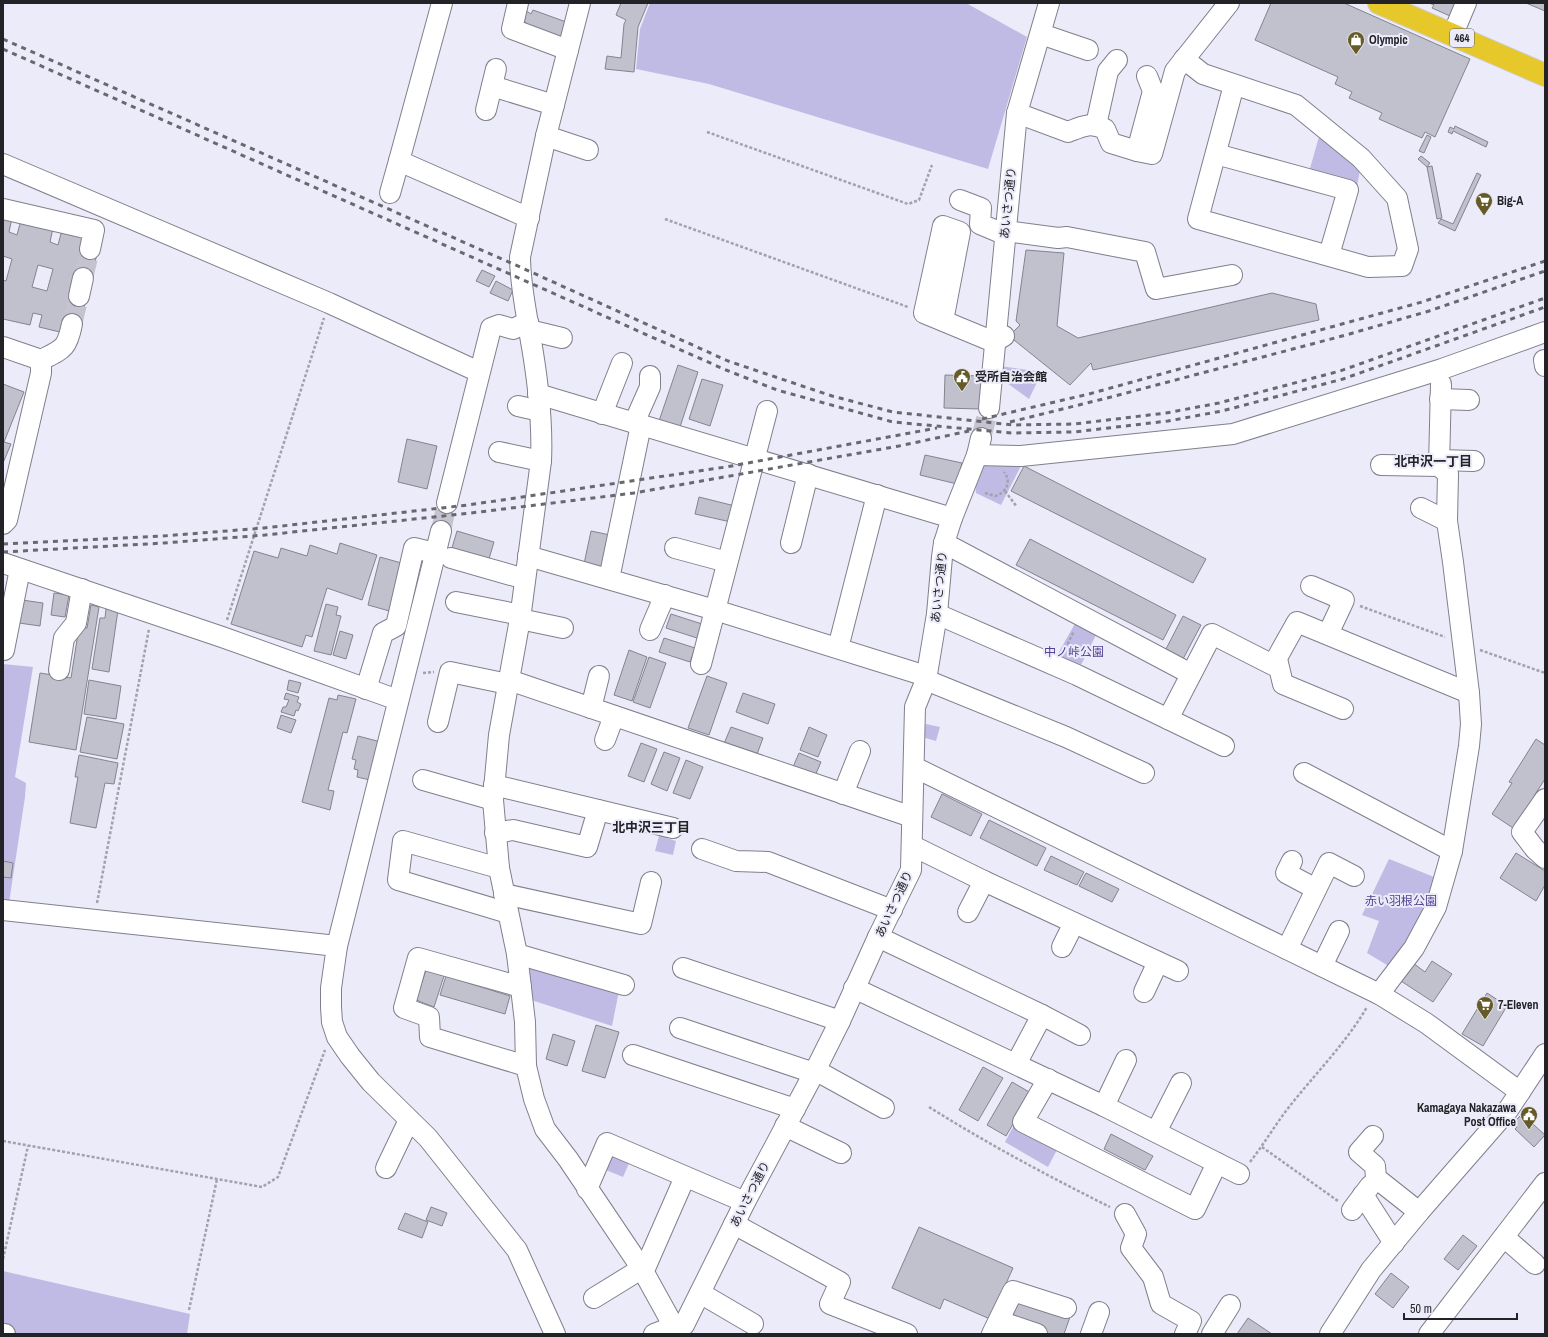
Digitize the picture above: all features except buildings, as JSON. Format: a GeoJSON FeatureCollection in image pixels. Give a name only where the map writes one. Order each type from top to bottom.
{"type":"FeatureCollection","features":[{"type":"Feature","properties":{"kind":"highway","name":"464"},"geometry":{"type":"LineString","coordinates":[[1379,3],[1545,75]]}},
{"type":"Feature","properties":{"kind":"street"},"geometry":{"type":"LineString","coordinates":[[390,193],[442,3]]}},
{"type":"Feature","properties":{"kind":"street"},"geometry":{"type":"LineString","coordinates":[[518,3],[512,29],[568,50]]}},
{"type":"Feature","properties":{"kind":"street"},"geometry":{"type":"LineString","coordinates":[[580,3],[546,136],[520,257],[524,304],[539,402],[542,436],[541,461],[521,617],[499,735],[494,793],[495,833],[499,868],[518,954],[525,1022],[526,1066],[534,1099],[545,1129],[568,1159],[642,1269],[677,1332]]}},
{"type":"Feature","properties":{"kind":"street","name":"あいさつ通り"},"geometry":{"type":"LineString","coordinates":[[988,408],[1017,113],[1049,3]]}},
{"type":"Feature","properties":{"kind":"street"},"geometry":{"type":"LineString","coordinates":[[1017,113],[1068,132],[1082,127],[1096,125],[1105,129],[1112,143],[1152,154],[1156,87],[1175,72],[1229,3]]}},
{"type":"Feature","properties":{"kind":"street"},"geometry":{"type":"LineString","coordinates":[[1453,34],[1466,3]]}},
{"type":"Feature","properties":{"kind":"street"},"geometry":{"type":"LineString","coordinates":[[1041,34],[1088,50]]}},
{"type":"Feature","properties":{"kind":"street"},"geometry":{"type":"LineString","coordinates":[[1184,59],[1203,74],[1296,105],[1361,158],[1397,198],[1408,249],[1402,266],[1368,267],[1198,219],[1234,85]]}},
{"type":"Feature","properties":{"kind":"street"},"geometry":{"type":"LineString","coordinates":[[1096,125],[1108,71],[1117,60]]}},
{"type":"Feature","properties":{"kind":"street"},"geometry":{"type":"LineString","coordinates":[[486,110],[494,77],[554,105]]}},
{"type":"Feature","properties":{"kind":"street"},"geometry":{"type":"LineString","coordinates":[[546,136],[588,150]]}},
{"type":"Feature","properties":{"kind":"street"},"geometry":{"type":"LineString","coordinates":[[1216,154],[1348,190],[1329,255]]}},
{"type":"Feature","properties":{"kind":"street"},"geometry":{"type":"LineString","coordinates":[[399,161],[529,218]]}},
{"type":"Feature","properties":{"kind":"street"},"geometry":{"type":"LineString","coordinates":[[3,164],[329,303],[479,372]]}},
{"type":"Feature","properties":{"kind":"street"},"geometry":{"type":"LineString","coordinates":[[960,200],[981,208],[980,224],[999,232],[1005,231],[1058,238],[1067,237],[1144,252],[1156,289],[1232,275]]}},
{"type":"Feature","properties":{"kind":"street"},"geometry":{"type":"LineString","coordinates":[[3,209],[92,240],[102,206]]}},
{"type":"Feature","properties":{"kind":"street"},"geometry":{"type":"LineString","coordinates":[[943,321],[960,232],[943,226],[924,313],[943,321],[994,342]]}},
{"type":"Feature","properties":{"kind":"street"},"geometry":{"type":"LineString","coordinates":[[3,524],[7,520],[41,367],[67,344],[72,324]]}},
{"type":"Feature","properties":{"kind":"street"},"geometry":{"type":"LineString","coordinates":[[447,504],[491,328],[499,325],[513,329],[528,326],[562,338]]}},
{"type":"Feature","properties":{"kind":"street","name":"あいさつ通り"},"geometry":{"type":"LineString","coordinates":[[677,1332],[684,1326],[745,1202],[840,1021],[854,988],[911,870],[913,846],[912,817],[915,707],[926,678],[937,614],[944,543],[979,447],[1021,456],[1232,434],[1442,369],[1545,332]]}},
{"type":"Feature","properties":{"kind":"street"},"geometry":{"type":"LineString","coordinates":[[3,347],[41,367]]}},
{"type":"Feature","properties":{"kind":"street"},"geometry":{"type":"LineString","coordinates":[[602,414],[622,363]]}},
{"type":"Feature","properties":{"kind":"street"},"geometry":{"type":"LineString","coordinates":[[609,579],[638,424],[650,387],[650,376]]}},
{"type":"Feature","properties":{"kind":"street"},"geometry":{"type":"LineString","coordinates":[[1380,994],[1414,948],[1436,907],[1452,851],[1472,724],[1447,521],[1448,474],[1439,463],[1440,391],[1469,400]]}},
{"type":"Feature","properties":{"kind":"street"},"geometry":{"type":"LineString","coordinates":[[518,406],[539,402],[602,414],[952,518]]}},
{"type":"Feature","properties":{"kind":"street"},"geometry":{"type":"LineString","coordinates":[[701,664],[766,411]]}},
{"type":"Feature","properties":{"kind":"street"},"geometry":{"type":"LineString","coordinates":[[499,452],[541,461]]}},
{"type":"Feature","properties":{"kind":"street"},"geometry":{"type":"LineString","coordinates":[[1381,465],[1474,461]]}},
{"type":"Feature","properties":{"kind":"street"},"geometry":{"type":"LineString","coordinates":[[791,543],[808,474]]}},
{"type":"Feature","properties":{"kind":"street"},"geometry":{"type":"LineString","coordinates":[[838,648],[877,495]]}},
{"type":"Feature","properties":{"kind":"street"},"geometry":{"type":"LineString","coordinates":[[1421,508],[1447,521]]}},
{"type":"Feature","properties":{"kind":"street"},"geometry":{"type":"LineString","coordinates":[[441,531],[443,556],[398,700],[337,946],[331,988],[332,1022],[337,1037],[371,1082],[428,1138],[517,1250],[555,1334]]}},
{"type":"Feature","properties":{"kind":"street"},"geometry":{"type":"LineString","coordinates":[[944,543],[1191,674]]}},
{"type":"Feature","properties":{"kind":"street"},"geometry":{"type":"LineString","coordinates":[[366,689],[383,632],[396,626],[414,548],[525,579]]}},
{"type":"Feature","properties":{"kind":"street"},"geometry":{"type":"LineString","coordinates":[[675,548],[727,562]]}},
{"type":"Feature","properties":{"kind":"street"},"geometry":{"type":"LineString","coordinates":[[528,556],[715,610],[838,648],[926,678],[1144,773]]}},
{"type":"Feature","properties":{"kind":"street"},"geometry":{"type":"LineString","coordinates":[[4,650],[12,566],[152,613],[398,700]]}},
{"type":"Feature","properties":{"kind":"street"},"geometry":{"type":"LineString","coordinates":[[1311,586],[1344,600],[1328,634]]}},
{"type":"Feature","properties":{"kind":"street"},"geometry":{"type":"LineString","coordinates":[[59,670],[64,638],[76,623],[82,589]]}},
{"type":"Feature","properties":{"kind":"street"},"geometry":{"type":"LineString","coordinates":[[650,630],[665,595]]}},
{"type":"Feature","properties":{"kind":"street"},"geometry":{"type":"LineString","coordinates":[[456,602],[563,628]]}},
{"type":"Feature","properties":{"kind":"street"},"geometry":{"type":"LineString","coordinates":[[937,614],[1077,675],[1224,746]]}},
{"type":"Feature","properties":{"kind":"street"},"geometry":{"type":"LineString","coordinates":[[1168,719],[1212,634],[1273,665],[1297,622],[1469,693]]}},
{"type":"Feature","properties":{"kind":"street"},"geometry":{"type":"LineString","coordinates":[[1277,659],[1283,684],[1343,709]]}},
{"type":"Feature","properties":{"kind":"street"},"geometry":{"type":"LineString","coordinates":[[438,722],[450,672],[509,682],[592,708],[912,817]]}},
{"type":"Feature","properties":{"kind":"street"},"geometry":{"type":"LineString","coordinates":[[592,708],[599,676]]}},
{"type":"Feature","properties":{"kind":"street"},"geometry":{"type":"LineString","coordinates":[[605,740],[614,716]]}},
{"type":"Feature","properties":{"kind":"street"},"geometry":{"type":"LineString","coordinates":[[843,794],[860,751]]}},
{"type":"Feature","properties":{"kind":"street"},"geometry":{"type":"LineString","coordinates":[[914,767],[1380,994],[1426,1023],[1520,1092]]}},
{"type":"Feature","properties":{"kind":"street"},"geometry":{"type":"LineString","coordinates":[[1304,773],[1452,851]]}},
{"type":"Feature","properties":{"kind":"street"},"geometry":{"type":"LineString","coordinates":[[423,780],[598,810],[673,828]]}},
{"type":"Feature","properties":{"kind":"street"},"geometry":{"type":"LineString","coordinates":[[1545,799],[1522,832],[1535,850],[1545,858]]}},
{"type":"Feature","properties":{"kind":"street"},"geometry":{"type":"LineString","coordinates":[[495,833],[513,830],[587,848],[598,810]]}},
{"type":"Feature","properties":{"kind":"street"},"geometry":{"type":"LineString","coordinates":[[499,868],[403,841],[398,880],[506,904],[642,924],[651,882]]}},
{"type":"Feature","properties":{"kind":"street"},"geometry":{"type":"LineString","coordinates":[[913,846],[984,881],[1178,971]]}},
{"type":"Feature","properties":{"kind":"street"},"geometry":{"type":"LineString","coordinates":[[702,850],[736,861],[768,862],[892,910]]}},
{"type":"Feature","properties":{"kind":"street"},"geometry":{"type":"LineString","coordinates":[[1292,861],[1286,874],[1316,889]]}},
{"type":"Feature","properties":{"kind":"street"},"geometry":{"type":"LineString","coordinates":[[1287,949],[1329,863],[1354,876]]}},
{"type":"Feature","properties":{"kind":"street"},"geometry":{"type":"LineString","coordinates":[[968,912],[984,881]]}},
{"type":"Feature","properties":{"kind":"street"},"geometry":{"type":"LineString","coordinates":[[3,910],[337,946]]}},
{"type":"Feature","properties":{"kind":"street"},"geometry":{"type":"LineString","coordinates":[[1062,947],[1074,923]]}},
{"type":"Feature","properties":{"kind":"street"},"geometry":{"type":"LineString","coordinates":[[1322,966],[1339,931]]}},
{"type":"Feature","properties":{"kind":"street"},"geometry":{"type":"LineString","coordinates":[[878,937],[1042,1015],[1080,1035]]}},
{"type":"Feature","properties":{"kind":"street"},"geometry":{"type":"LineString","coordinates":[[518,954],[624,985]]}},
{"type":"Feature","properties":{"kind":"street"},"geometry":{"type":"LineString","coordinates":[[521,986],[418,958],[404,1008],[429,1017],[430,1037],[526,1066]]}},
{"type":"Feature","properties":{"kind":"street"},"geometry":{"type":"LineString","coordinates":[[1144,992],[1158,962]]}},
{"type":"Feature","properties":{"kind":"street"},"geometry":{"type":"LineString","coordinates":[[683,968],[840,1021]]}},
{"type":"Feature","properties":{"kind":"street"},"geometry":{"type":"LineString","coordinates":[[854,988],[1104,1106],[1216,1164],[1239,1174]]}},
{"type":"Feature","properties":{"kind":"street"},"geometry":{"type":"LineString","coordinates":[[1016,1064],[1042,1015]]}},
{"type":"Feature","properties":{"kind":"street"},"geometry":{"type":"LineString","coordinates":[[680,1028],[814,1072],[884,1108]]}},
{"type":"Feature","properties":{"kind":"street"},"geometry":{"type":"LineString","coordinates":[[1330,1334],[1371,1270],[1419,1212],[1508,1110],[1520,1092],[1539,1075],[1545,1054]]}},
{"type":"Feature","properties":{"kind":"street"},"geometry":{"type":"LineString","coordinates":[[633,1055],[795,1109]]}},
{"type":"Feature","properties":{"kind":"street"},"geometry":{"type":"LineString","coordinates":[[1104,1106],[1126,1060]]}},
{"type":"Feature","properties":{"kind":"street"},"geometry":{"type":"LineString","coordinates":[[1048,1079],[1023,1122],[1199,1212],[1216,1164]]}},
{"type":"Feature","properties":{"kind":"street"},"geometry":{"type":"LineString","coordinates":[[1156,1132],[1180,1083]]}},
{"type":"Feature","properties":{"kind":"street"},"geometry":{"type":"LineString","coordinates":[[386,1168],[409,1120]]}},
{"type":"Feature","properties":{"kind":"street"},"geometry":{"type":"LineString","coordinates":[[786,1126],[841,1153]]}},
{"type":"Feature","properties":{"kind":"street"},"geometry":{"type":"LineString","coordinates":[[1373,1136],[1359,1152],[1375,1166],[1376,1178],[1358,1203],[1394,1243]]}},
{"type":"Feature","properties":{"kind":"street"},"geometry":{"type":"LineString","coordinates":[[587,1189],[607,1143],[745,1202]]}},
{"type":"Feature","properties":{"kind":"street"},"geometry":{"type":"LineString","coordinates":[[594,1298],[646,1266],[685,1177]]}},
{"type":"Feature","properties":{"kind":"street"},"geometry":{"type":"LineString","coordinates":[[1376,1178],[1419,1212]]}},
{"type":"Feature","properties":{"kind":"street"},"geometry":{"type":"LineString","coordinates":[[1429,1334],[1545,1183]]}},
{"type":"Feature","properties":{"kind":"street"},"geometry":{"type":"LineString","coordinates":[[1125,1214],[1136,1234],[1131,1248],[1153,1277],[1161,1304],[1191,1321],[1186,1334]]}},
{"type":"Feature","properties":{"kind":"street"},"geometry":{"type":"LineString","coordinates":[[734,1224],[840,1282],[830,1304],[907,1334]]}},
{"type":"Feature","properties":{"kind":"street"},"geometry":{"type":"LineString","coordinates":[[1504,1237],[1535,1264]]}},
{"type":"Feature","properties":{"kind":"street"},"geometry":{"type":"LineString","coordinates":[[1037,1334],[995,1327],[1013,1291],[1066,1308]]}},
{"type":"Feature","properties":{"kind":"street"},"geometry":{"type":"LineString","coordinates":[[700,1293],[753,1324]]}},
{"type":"Feature","properties":{"kind":"street"},"geometry":{"type":"LineString","coordinates":[[1212,1334],[1230,1305]]}},
{"type":"Feature","properties":{"kind":"street"},"geometry":{"type":"LineString","coordinates":[[1091,1334],[1099,1312]]}},
{"type":"Feature","properties":{"kind":"street"},"geometry":{"type":"LineString","coordinates":[[654,1334],[667,1329],[677,1332]]}},
{"type":"Feature","properties":{"kind":"path"},"geometry":{"type":"LineString","coordinates":[[707,132],[908,204],[919,200],[932,165]]}},
{"type":"Feature","properties":{"kind":"path"},"geometry":{"type":"LineString","coordinates":[[665,219],[924,313]]}},
{"type":"Feature","properties":{"kind":"path"},"geometry":{"type":"LineString","coordinates":[[222,638],[329,303]]}},
{"type":"Feature","properties":{"kind":"path"},"geometry":{"type":"LineString","coordinates":[[985,493],[995,496],[1005,491],[1008,481],[1006,476],[998,468]]}},
{"type":"Feature","properties":{"kind":"path"},"geometry":{"type":"LineString","coordinates":[[1005,491],[1017,507]]}},
{"type":"Feature","properties":{"kind":"path"},"geometry":{"type":"LineString","coordinates":[[1344,600],[1545,673]]}},
{"type":"Feature","properties":{"kind":"path"},"geometry":{"type":"LineString","coordinates":[[94,919],[152,613]]}},
{"type":"Feature","properties":{"kind":"path"},"geometry":{"type":"LineString","coordinates":[[1077,675],[1068,643],[1082,616]]}},
{"type":"Feature","properties":{"kind":"path"},"geometry":{"type":"LineString","coordinates":[[1239,1174],[1262,1147],[1288,1108],[1357,1024],[1374,996],[1380,994]]}},
{"type":"Feature","properties":{"kind":"path"},"geometry":{"type":"LineString","coordinates":[[3,1141],[262,1187],[278,1177],[327,1045],[337,1037]]}},
{"type":"Feature","properties":{"kind":"path"},"geometry":{"type":"LineString","coordinates":[[929,1107],[979,1138],[1125,1214]]}},
{"type":"Feature","properties":{"kind":"path"},"geometry":{"type":"LineString","coordinates":[[3,1259],[28,1146]]}},
{"type":"Feature","properties":{"kind":"path"},"geometry":{"type":"LineString","coordinates":[[1262,1147],[1358,1203]]}},
{"type":"Feature","properties":{"kind":"path"},"geometry":{"type":"LineString","coordinates":[[189,1310],[217,1179]]}},
{"type":"Feature","properties":{"kind":"green space"},"geometry":{"type":"Polygon","coordinates":[[[650,3],[966,3],[1027,37],[988,169],[709,84],[636,69],[640,29],[650,3]]]}},
{"type":"Feature","properties":{"kind":"green space"},"geometry":{"type":"Polygon","coordinates":[[[1320,133],[1360,170],[1357,186],[1309,172],[1320,133]]]}},
{"type":"Feature","properties":{"kind":"green space"},"geometry":{"type":"Polygon","coordinates":[[[1000,366],[1042,372],[1029,399],[1000,378],[1000,366]]]}},
{"type":"Feature","properties":{"kind":"green space"},"geometry":{"type":"Polygon","coordinates":[[[1024,460],[1001,505],[976,493],[975,482],[981,463],[1024,460]]]}},
{"type":"Feature","properties":{"kind":"green space","name":"中ノ峠公園"},"geometry":{"type":"Polygon","coordinates":[[[1077,620],[1098,631],[1079,669],[1055,659],[1077,620]]]}},
{"type":"Feature","properties":{"kind":"green space"},"geometry":{"type":"Polygon","coordinates":[[[3,664],[33,667],[15,777],[26,783],[9,903],[3,903],[3,664]]]}},
{"type":"Feature","properties":{"kind":"green space"},"geometry":{"type":"Polygon","coordinates":[[[926,724],[940,727],[936,741],[922,737],[926,724]]]}},
{"type":"Feature","properties":{"kind":"green space"},"geometry":{"type":"Polygon","coordinates":[[[660,832],[664,833],[667,838],[676,841],[673,855],[655,851],[660,832]]]}},
{"type":"Feature","properties":{"kind":"green space","name":"赤い羽根公園"},"geometry":{"type":"Polygon","coordinates":[[[1389,859],[1434,877],[1435,887],[1433,899],[1428,911],[1414,937],[1392,968],[1367,953],[1379,921],[1362,915],[1389,859]]]}},
{"type":"Feature","properties":{"kind":"green space"},"geometry":{"type":"Polygon","coordinates":[[[530,965],[619,991],[612,1026],[528,999],[525,968],[530,965]]]}},
{"type":"Feature","properties":{"kind":"green space"},"geometry":{"type":"Polygon","coordinates":[[[1014,1125],[1058,1148],[1048,1167],[1005,1142],[1014,1125]]]}},
{"type":"Feature","properties":{"kind":"green space"},"geometry":{"type":"Polygon","coordinates":[[[612,1154],[630,1161],[623,1177],[601,1168],[612,1154]]]}},
{"type":"Feature","properties":{"kind":"green space"},"geometry":{"type":"Polygon","coordinates":[[[3,1271],[190,1314],[187,1334],[3,1334],[3,1271]]]}},
{"type":"Feature","properties":{"kind":"tunnel"},"geometry":{"type":"LineString","coordinates":[[83,278],[90,249]]}},
{"type":"Feature","properties":{"kind":"tunnel"},"geometry":{"type":"LineString","coordinates":[[72,324],[79,296]]}},
{"type":"Feature","properties":{"kind":"tunnel"},"geometry":{"type":"LineString","coordinates":[[981,438],[989,408]]}},
{"type":"Feature","properties":{"kind":"tunnel"},"geometry":{"type":"LineString","coordinates":[[441,531],[447,503]]}},
{"type":"Feature","properties":{"kind":"railway"},"geometry":{"type":"LineString","coordinates":[[3,39],[520,267],[728,361],[832,396],[893,412],[1013,425],[1074,424],[1166,413],[1219,403],[1340,371],[1545,298]]}},
{"type":"Feature","properties":{"kind":"railway"},"geometry":{"type":"LineString","coordinates":[[3,49],[726,370],[777,390],[893,422],[1012,433],[1074,432],[1168,421],[1222,411],[1343,379],[1545,307]]}},
{"type":"Feature","properties":{"kind":"railway"},"geometry":{"type":"LineString","coordinates":[[982,419],[1089,394],[1422,302],[1545,261]]}},
{"type":"Feature","properties":{"kind":"railway"},"geometry":{"type":"LineString","coordinates":[[1010,422],[1346,335],[1429,311],[1545,271]]}},
{"type":"Feature","properties":{"kind":"railway"},"geometry":{"type":"LineString","coordinates":[[3,544],[163,536],[264,528],[468,505],[726,467],[937,428]]}},
{"type":"Feature","properties":{"kind":"railway"},"geometry":{"type":"LineString","coordinates":[[3,552],[164,543],[265,535],[471,513],[634,493],[899,446],[969,431]]}},
{"type":"Feature","properties":{"kind":"place","name":"Olympic"},"geometry":{"type":"Point","coordinates":[1356,55]}},
{"type":"Feature","properties":{"kind":"place","name":"Big-A"},"geometry":{"type":"Point","coordinates":[1484,216]}},
{"type":"Feature","properties":{"kind":"place","name":"受所自治会館"},"geometry":{"type":"Point","coordinates":[962,392]}},
{"type":"Feature","properties":{"kind":"place","name":"7-Eleven"},"geometry":{"type":"Point","coordinates":[1485,1020]}},
{"type":"Feature","properties":{"kind":"place","name":"Kamagaya Nakazawa Post Office"},"geometry":{"type":"Point","coordinates":[1529,1130]}},
{"type":"Feature","properties":{"kind":"district","name":"北中沢一丁目"},"geometry":{"type":"Point","coordinates":[1433,461]}},
{"type":"Feature","properties":{"kind":"district","name":"北中沢三丁目"},"geometry":{"type":"Point","coordinates":[651,827]}}]}
